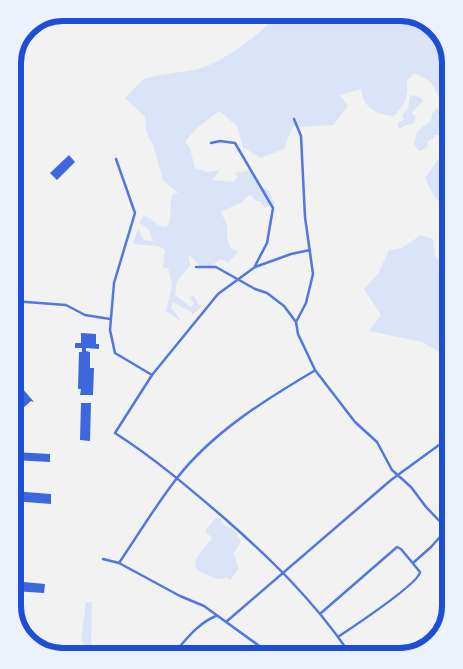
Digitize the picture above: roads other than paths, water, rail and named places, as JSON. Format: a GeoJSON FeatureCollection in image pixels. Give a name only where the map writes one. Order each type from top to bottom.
{"type":"FeatureCollection","features":[{"type":"Feature","properties":{"kind":"street"},"geometry":{"type":"LineString","coordinates":[[294,119],[300,136],[305,217],[313,274],[310,287],[296,322],[298,334],[315,370],[356,422],[377,442],[392,470],[411,487],[442,523]]}},
{"type":"Feature","properties":{"kind":"street"},"geometry":{"type":"LineString","coordinates":[[211,143],[220,141],[235,143],[273,208],[267,242],[261,258],[254,267],[218,294],[152,375],[115,433],[178,477],[284,573],[320,613],[346,648]]}},
{"type":"Feature","properties":{"kind":"street"},"geometry":{"type":"LineString","coordinates":[[116,159],[136,213],[114,283],[110,319],[112,340],[115,353],[152,375]]}},
{"type":"Feature","properties":{"kind":"street"},"geometry":{"type":"LineString","coordinates":[[254,267],[290,254],[310,250]]}},
{"type":"Feature","properties":{"kind":"street"},"geometry":{"type":"LineString","coordinates":[[196,267],[216,267],[276,299],[296,322]]}},
{"type":"Feature","properties":{"kind":"street"},"geometry":{"type":"LineString","coordinates":[[21,302],[66,305],[85,315],[110,319]]}},
{"type":"Feature","properties":{"kind":"street"},"geometry":{"type":"LineString","coordinates":[[118,563],[178,477],[212,442],[242,416],[315,370]]}},
{"type":"Feature","properties":{"kind":"street"},"geometry":{"type":"LineString","coordinates":[[226,622],[391,480],[442,443]]}},
{"type":"Feature","properties":{"kind":"street"},"geometry":{"type":"LineString","coordinates":[[413,563],[431,548],[442,535]]}},
{"type":"Feature","properties":{"kind":"street"},"geometry":{"type":"LineString","coordinates":[[320,613],[397,547],[401,548],[420,572],[417,579],[376,611],[338,637]]}},
{"type":"Feature","properties":{"kind":"street"},"geometry":{"type":"LineString","coordinates":[[103,559],[118,563],[180,596],[204,606],[262,648]]}},
{"type":"Feature","properties":{"kind":"street"},"geometry":{"type":"LineString","coordinates":[[179,648],[208,619],[217,616]]}}]}
